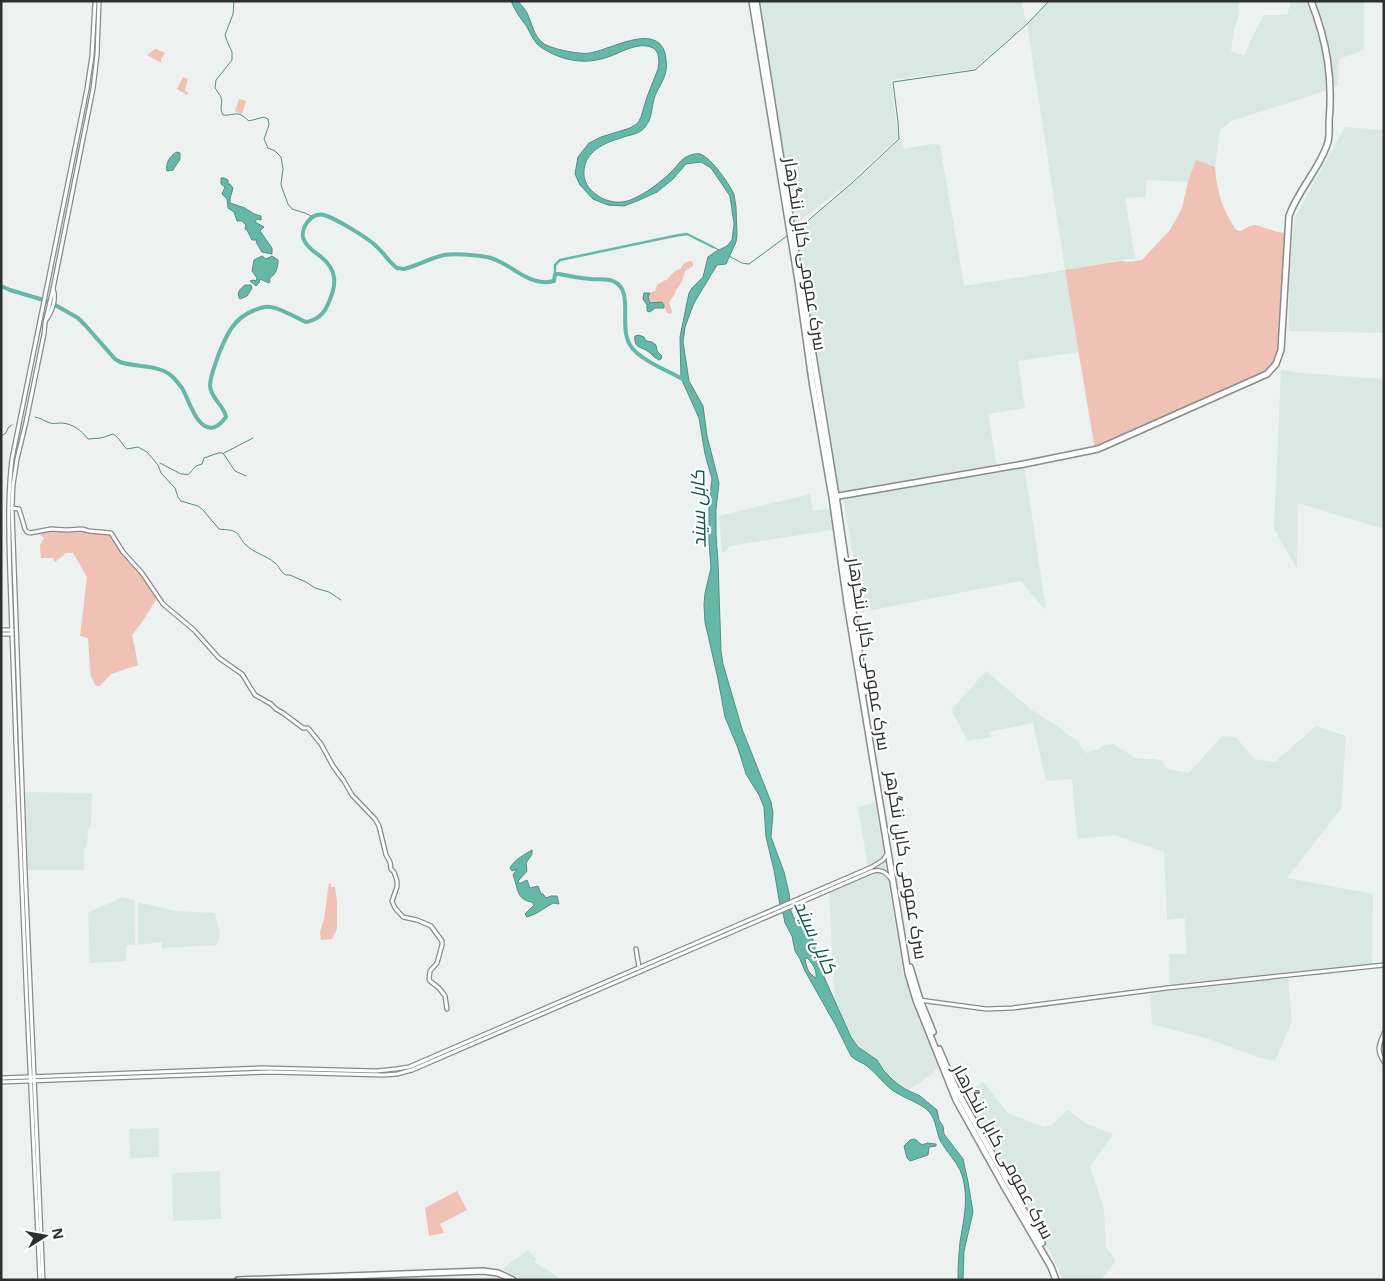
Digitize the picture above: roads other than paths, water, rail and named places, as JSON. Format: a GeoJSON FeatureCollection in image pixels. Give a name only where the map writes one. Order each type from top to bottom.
{"type":"FeatureCollection","features":[{"type":"Feature","properties":{"kind":"highway","name":"سرک عمومی کابل ننگرهار"},"geometry":{"type":"LineString","coordinates":[[752,1],[803,310]]}},
{"type":"Feature","properties":{"kind":"highway","name":"سرک عمومی کابل ننگرهار"},"geometry":{"type":"LineString","coordinates":[[756,1],[812,381],[834,497],[847,603],[908,972],[957,1091],[988,1153],[1050,1257],[1057,1280]]}},
{"type":"Feature","properties":{"kind":"highway"},"geometry":{"type":"LineString","coordinates":[[834,497],[1024,464],[1098,449],[1268,374],[1276,364],[1281,350],[1289,216],[1293,205],[1318,166],[1328,143],[1331,106],[1329,66],[1322,31],[1311,1]]}},
{"type":"Feature","properties":{"kind":"highway","name":"سرک عمومی کابل ننگرهر"},"geometry":{"type":"LineString","coordinates":[[834,497],[896,884],[918,1000]]}},
{"type":"Feature","properties":{"kind":"highway"},"geometry":{"type":"LineString","coordinates":[[238,1280],[483,1272],[498,1273],[513,1280]]}},
{"type":"Feature","properties":{"kind":"highway"},"geometry":{"type":"LineString","coordinates":[[302,1280],[482,1274],[489,1274],[508,1280]]}},
{"type":"Feature","properties":{"kind":"street"},"geometry":{"type":"LineString","coordinates":[[42,1280],[12,632],[9,484],[12,459],[48,302],[53,288],[78,152],[90,64],[95,1]]}},
{"type":"Feature","properties":{"kind":"street"},"geometry":{"type":"LineString","coordinates":[[32,1079],[19,880],[21,821],[12,508],[13,485],[44,334],[48,302],[46,296],[93,89],[100,1]]}},
{"type":"Feature","properties":{"kind":"street"},"geometry":{"type":"LineString","coordinates":[[44,323],[50,316],[55,299],[56,294],[53,288]]}},
{"type":"Feature","properties":{"kind":"street"},"geometry":{"type":"LineString","coordinates":[[12,508],[19,509],[25,529],[30,533],[51,529],[82,529],[111,533],[123,552],[132,564],[139,569],[163,604],[194,630],[219,658],[242,674],[255,695],[283,712],[303,728],[308,728],[314,734],[352,795],[375,819],[379,826],[386,855],[390,862],[390,869],[394,872],[396,881],[392,901],[395,908],[403,917],[418,920],[431,926],[442,941],[437,963],[430,971],[429,979],[445,996],[447,1008]]}},
{"type":"Feature","properties":{"kind":"street"},"geometry":{"type":"LineString","coordinates":[[1,630],[12,632]]}},
{"type":"Feature","properties":{"kind":"street"},"geometry":{"type":"LineString","coordinates":[[1,634],[12,632]]}},
{"type":"Feature","properties":{"kind":"street"},"geometry":{"type":"LineString","coordinates":[[1,1080],[270,1072],[397,1074],[412,1070],[797,901],[879,864],[887,854]]}},
{"type":"Feature","properties":{"kind":"street"},"geometry":{"type":"LineString","coordinates":[[797,901],[873,871],[884,871],[892,881]]}},
{"type":"Feature","properties":{"kind":"street"},"geometry":{"type":"LineString","coordinates":[[32,1079],[263,1068],[396,1070],[420,1062],[639,967],[712,938]]}},
{"type":"Feature","properties":{"kind":"street"},"geometry":{"type":"LineString","coordinates":[[636,950],[639,967]]}},
{"type":"Feature","properties":{"kind":"street"},"geometry":{"type":"LineString","coordinates":[[918,1000],[986,1009],[1013,1008],[1167,988],[1384,965]]}},
{"type":"Feature","properties":{"kind":"street"},"geometry":{"type":"LineString","coordinates":[[1384,1033],[1378,1046],[1384,1062]]}},
{"type":"Feature","properties":{"kind":"waterway"},"geometry":{"type":"LineString","coordinates":[[234,1],[233,14],[225,35],[232,52],[232,60],[216,80],[215,88],[221,97],[222,113],[223,115],[239,114],[249,121],[264,117],[268,119],[269,125],[264,139],[268,148],[275,151],[281,157],[283,169],[281,184],[288,204],[292,209],[313,217]]}},
{"type":"Feature","properties":{"kind":"waterway"},"geometry":{"type":"LineString","coordinates":[[797,230],[852,183],[899,139],[893,82],[975,70],[1027,24],[1049,1]]}},
{"type":"Feature","properties":{"kind":"waterway"},"geometry":{"type":"LineString","coordinates":[[1,286],[50,302],[78,318],[115,359],[120,362],[158,369],[169,374],[182,388],[198,420],[203,425],[215,427],[226,417],[211,391],[211,378],[218,356],[231,328],[247,313],[266,307],[273,307],[306,322],[317,318],[326,308],[333,290],[333,272],[326,261],[307,245],[303,236],[307,222],[315,216],[324,215],[372,242],[397,268],[404,269],[444,255],[466,254],[495,259],[535,281],[554,281],[555,274],[613,281],[620,286],[623,292],[625,300],[625,328],[630,345],[640,356],[684,380]]}},
{"type":"Feature","properties":{"kind":"waterway"},"geometry":{"type":"LineString","coordinates":[[555,274],[555,265],[560,260],[674,236],[687,234],[713,247]]}},
{"type":"Feature","properties":{"kind":"waterway"},"geometry":{"type":"LineString","coordinates":[[729,256],[742,263],[749,264],[787,236]]}},
{"type":"Feature","properties":{"kind":"waterway"},"geometry":{"type":"LineString","coordinates":[[713,247],[719,250]]}},
{"type":"Feature","properties":{"kind":"waterway"},"geometry":{"type":"LineString","coordinates":[[35,417],[51,423],[73,426],[80,430],[88,439],[101,438],[113,434],[127,449],[138,447],[147,452],[158,465],[161,473],[175,488],[181,501],[198,506],[219,529],[232,530],[237,533],[248,547],[271,560],[284,574],[329,592],[341,600]]}},
{"type":"Feature","properties":{"kind":"waterway"},"geometry":{"type":"LineString","coordinates":[[1,436],[12,425]]}},
{"type":"Feature","properties":{"kind":"waterway"},"geometry":{"type":"LineString","coordinates":[[224,453],[253,438]]}},
{"type":"Feature","properties":{"kind":"waterway"},"geometry":{"type":"LineString","coordinates":[[160,463],[181,474],[188,475],[196,466],[202,464],[204,458],[223,453],[235,471],[246,476]]}},
{"type":"Feature","properties":{"kind":"water label","name":"کابل سيند"},"geometry":{"type":"Point","coordinates":[698,509]}},
{"type":"Feature","properties":{"kind":"water label","name":"کابل سيند"},"geometry":{"type":"Point","coordinates":[816,937]}}]}
